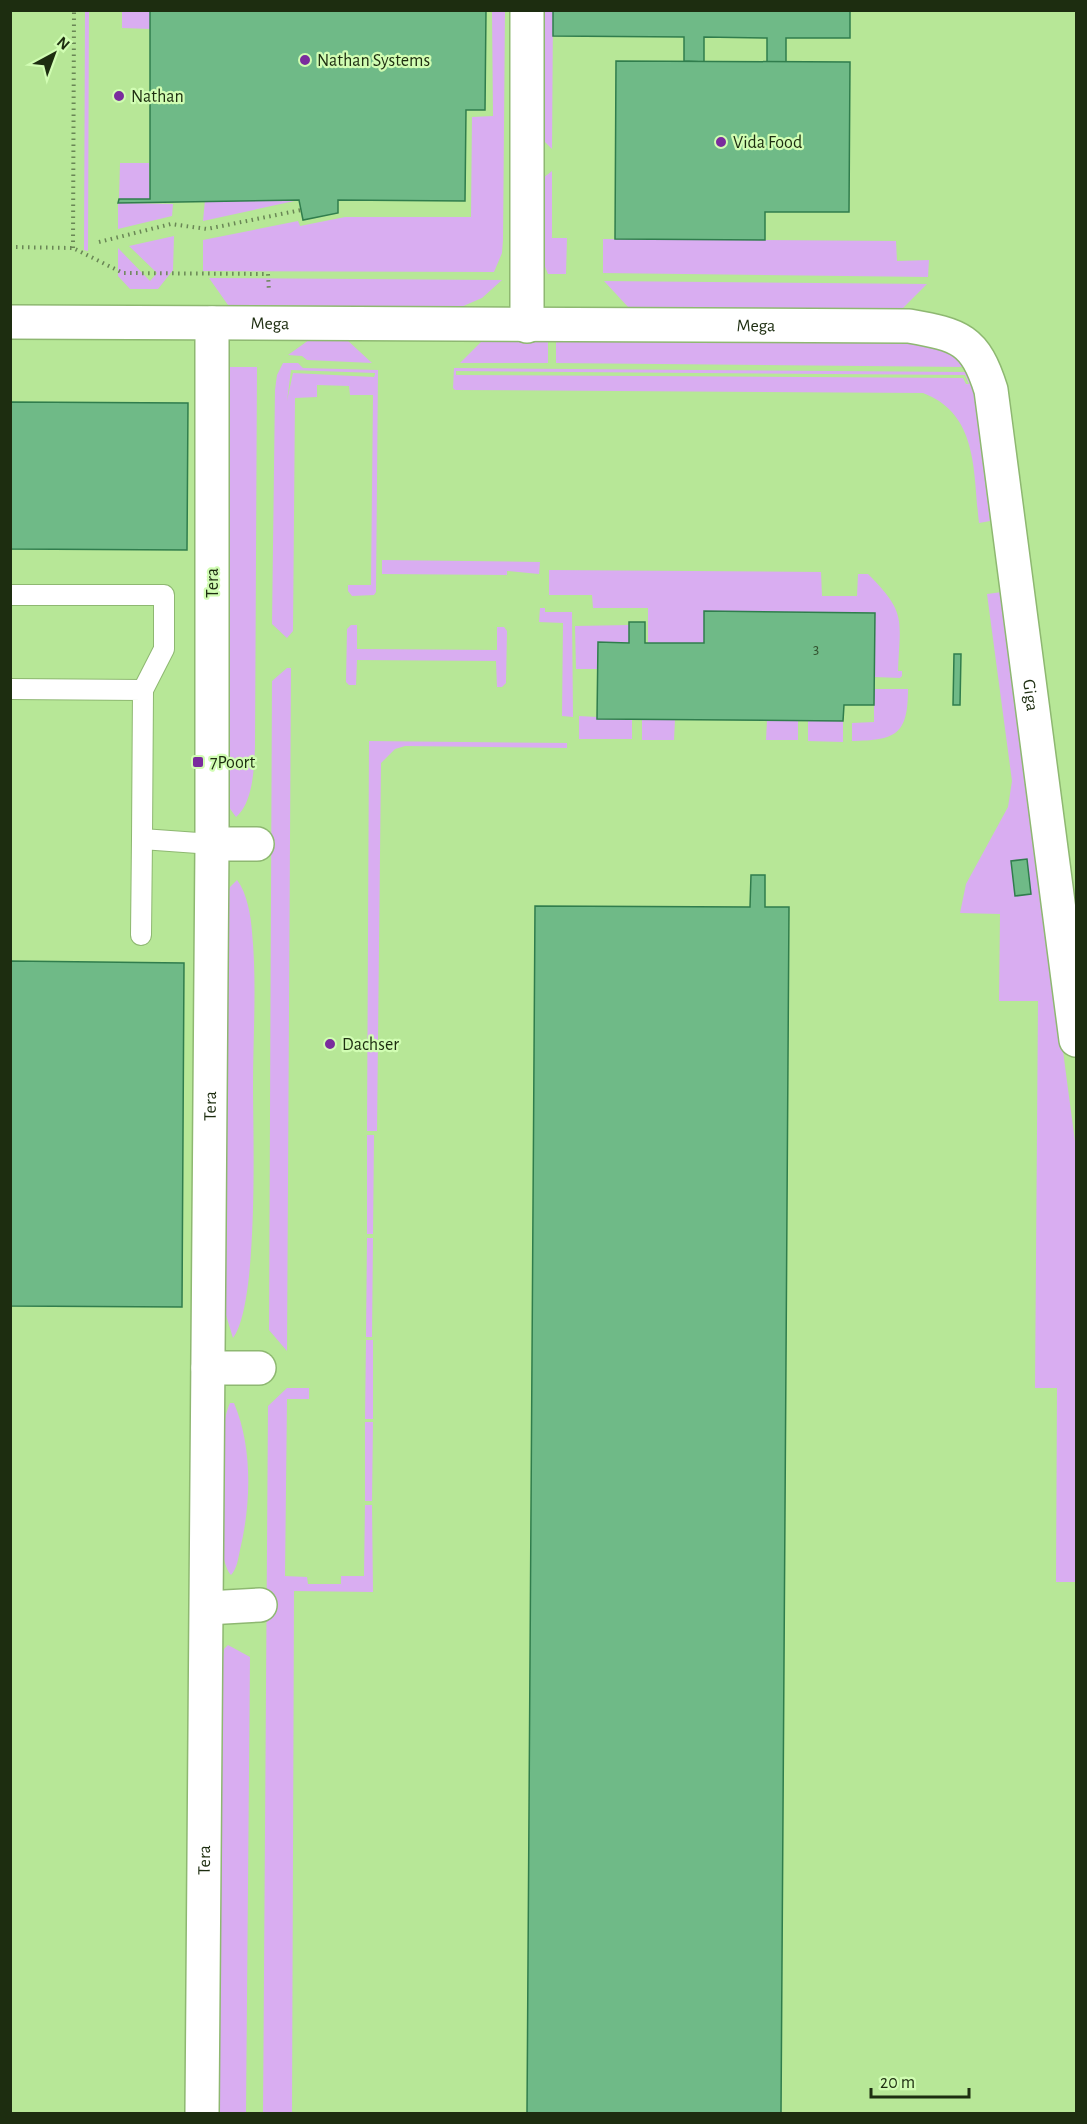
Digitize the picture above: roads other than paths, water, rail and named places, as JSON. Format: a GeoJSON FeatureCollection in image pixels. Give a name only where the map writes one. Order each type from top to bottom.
{"type":"FeatureCollection","features":[{"type":"Feature","properties":{"kind":"street"},"geometry":{"type":"LineString","coordinates":[[527,326],[528,10]]}},
{"type":"Feature","properties":{"kind":"street","name":"Mega"},"geometry":{"type":"LineString","coordinates":[[10,322],[909,326],[947,332],[977,353]]}},
{"type":"Feature","properties":{"kind":"street","name":"Tera"},"geometry":{"type":"LineString","coordinates":[[202,2114],[212,844],[212,323]]}},
{"type":"Feature","properties":{"kind":"street","name":"Giga"},"geometry":{"type":"LineString","coordinates":[[977,353],[991,390],[1077,1040]]}},
{"type":"Feature","properties":{"kind":"street"},"geometry":{"type":"LineString","coordinates":[[212,844],[257,844]]}},
{"type":"Feature","properties":{"kind":"street"},"geometry":{"type":"LineString","coordinates":[[208,1368],[259,1368]]}},
{"type":"Feature","properties":{"kind":"street"},"geometry":{"type":"LineString","coordinates":[[207,1608],[260,1605]]}},
{"type":"Feature","properties":{"kind":"lane"},"geometry":{"type":"LineString","coordinates":[[10,595],[164,595],[164,649],[143,690],[141,935]]}},
{"type":"Feature","properties":{"kind":"lane"},"geometry":{"type":"LineString","coordinates":[[10,689],[143,690]]}},
{"type":"Feature","properties":{"kind":"lane"},"geometry":{"type":"LineString","coordinates":[[142,839],[212,844]]}},
{"type":"Feature","properties":{"kind":"place","name":"Nathan Systems"},"geometry":{"type":"Point","coordinates":[305,60]}},
{"type":"Feature","properties":{"kind":"place","name":"Nathan"},"geometry":{"type":"Point","coordinates":[119,96]}},
{"type":"Feature","properties":{"kind":"place","name":"Vida Food"},"geometry":{"type":"Point","coordinates":[721,142]}},
{"type":"Feature","properties":{"kind":"place","name":"7Poort"},"geometry":{"type":"Point","coordinates":[198,762]}},
{"type":"Feature","properties":{"kind":"place","name":"Dachser"},"geometry":{"type":"Point","coordinates":[330,1044]}}]}
